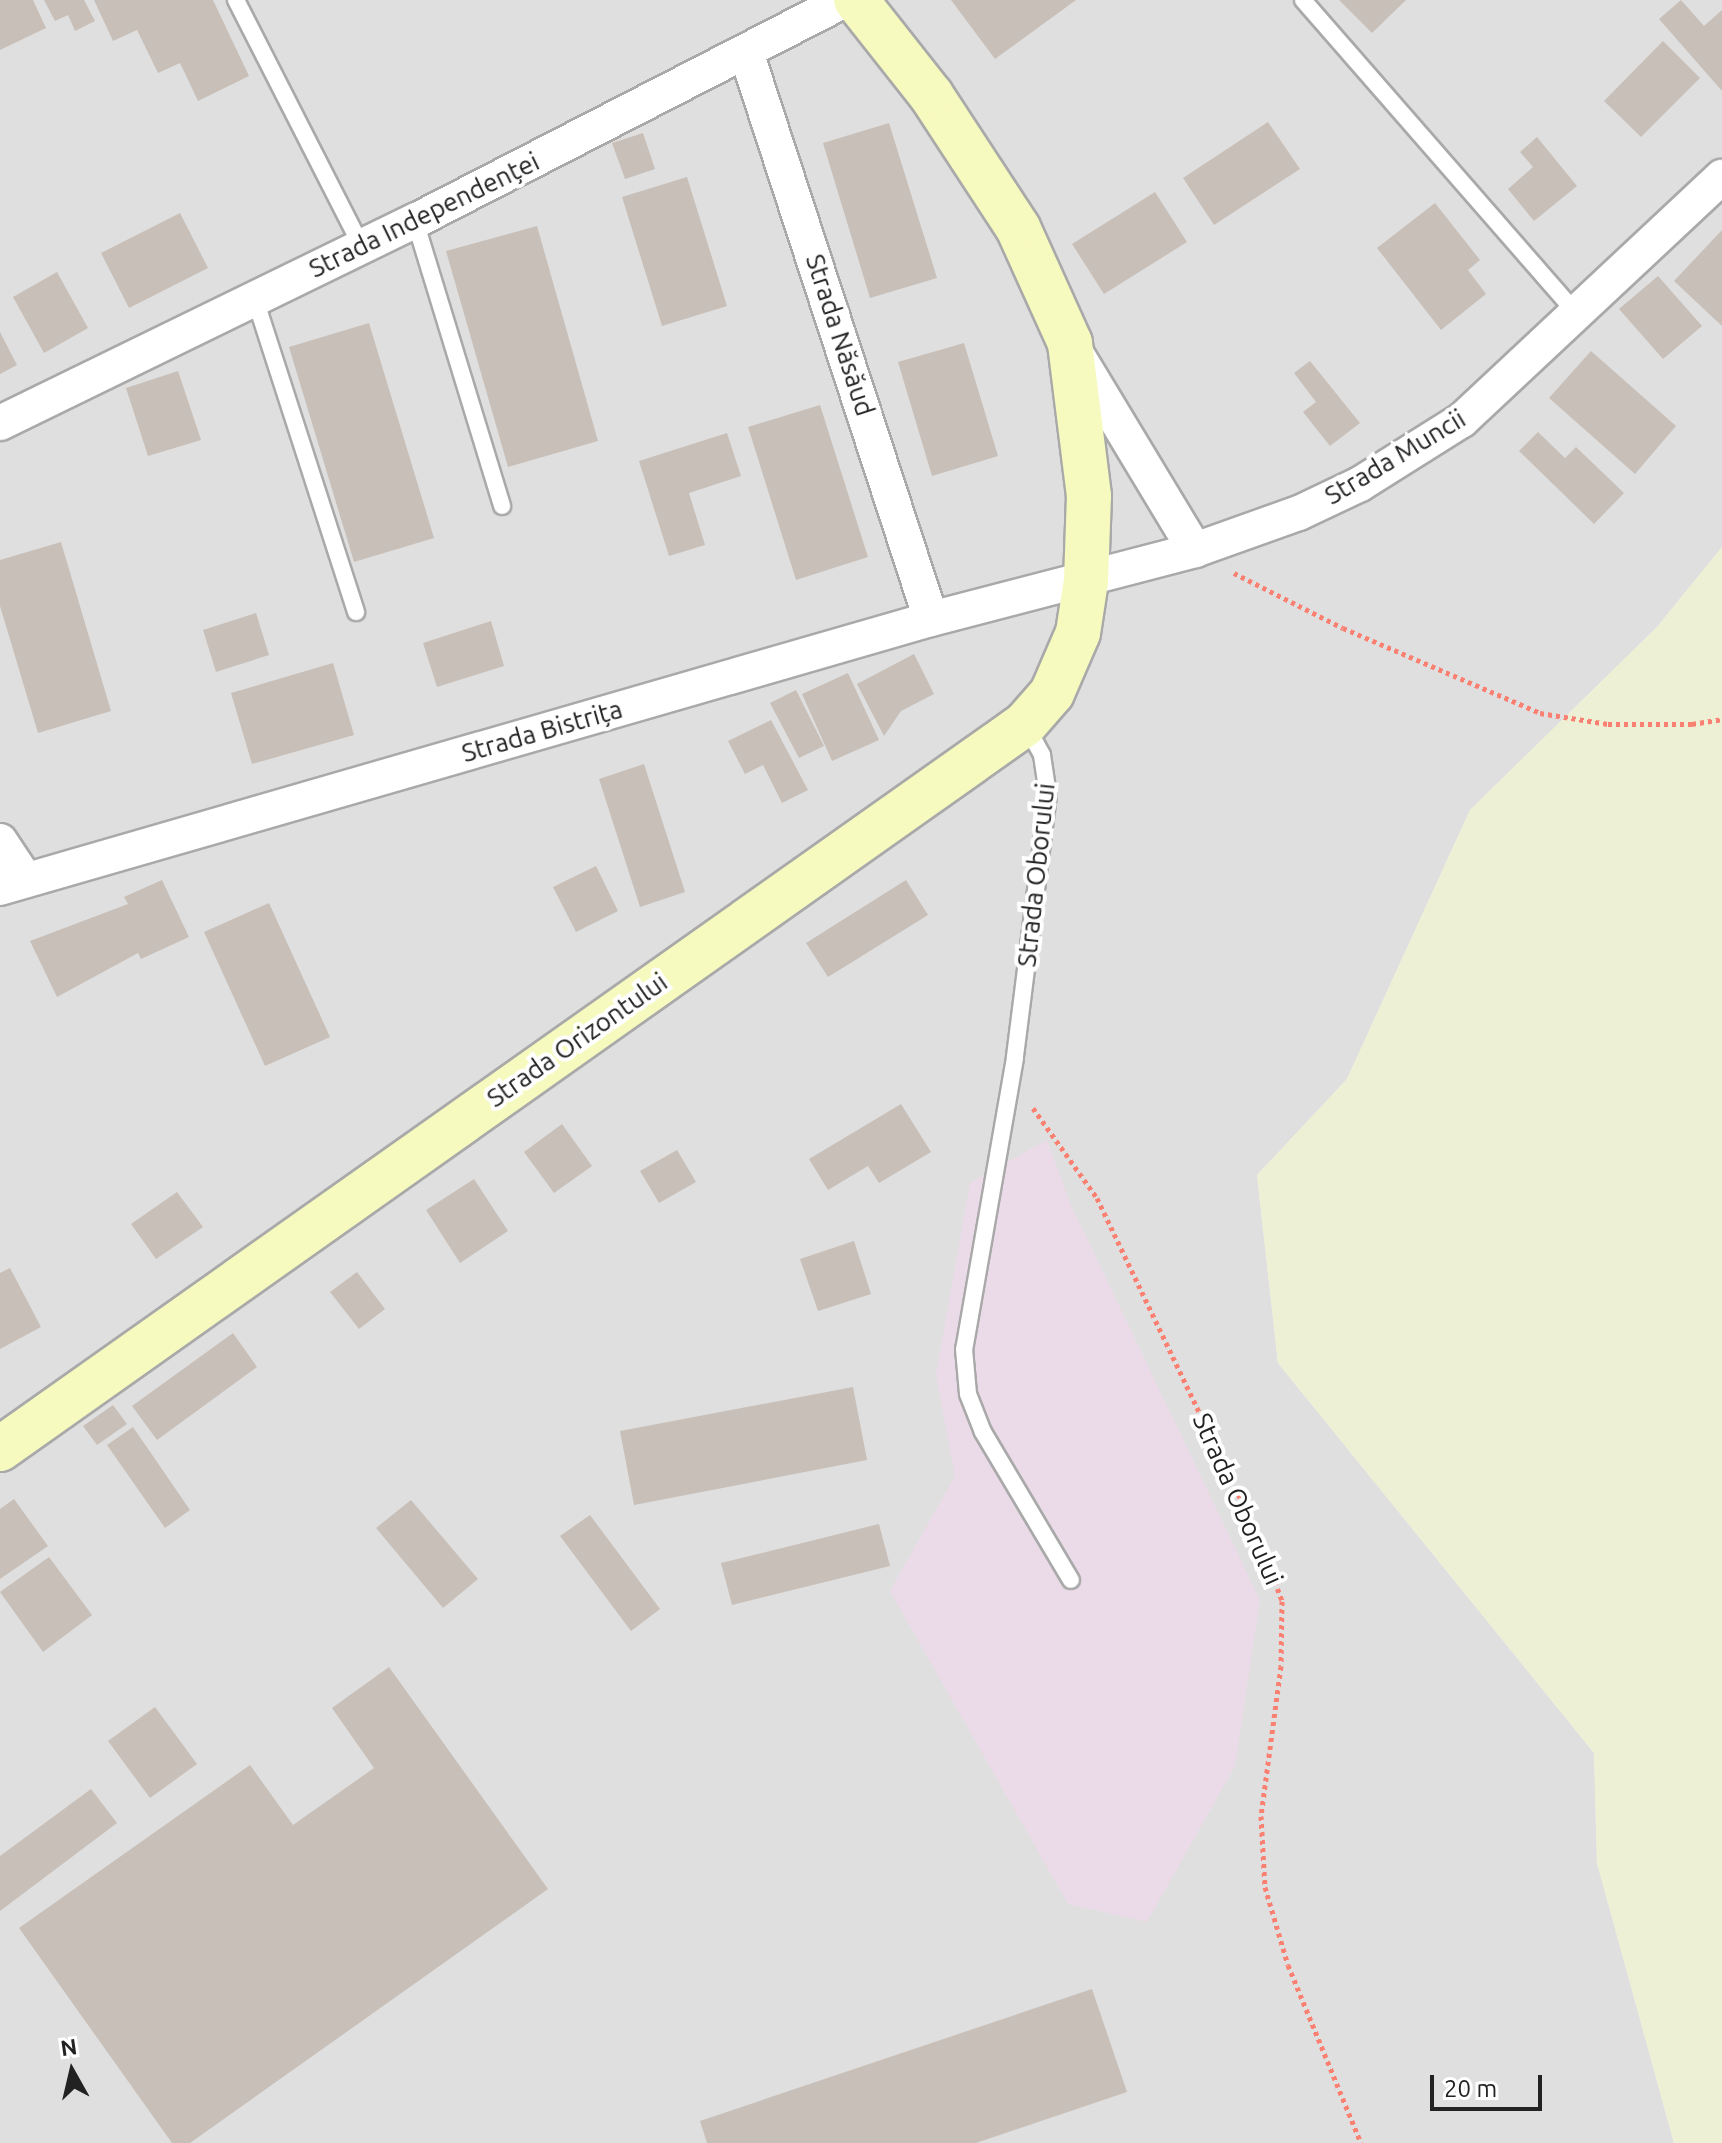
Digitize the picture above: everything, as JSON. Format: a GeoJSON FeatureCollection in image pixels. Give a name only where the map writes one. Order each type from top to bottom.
{"type":"FeatureCollection","features":[{"type":"Feature","properties":{"kind":"main road","name":"Strada Orizontului"},"geometry":{"type":"LineString","coordinates":[[0,1449],[1025,724],[1052,693],[1067,665],[1086,581],[1089,496],[1070,343],[1018,228],[931,95],[856,0]]}},
{"type":"Feature","properties":{"kind":"street","name":"Strada Independenței"},"geometry":{"type":"LineString","coordinates":[[0,423],[415,221],[845,0]]}},
{"type":"Feature","properties":{"kind":"street","name":"Strada Năsăud"},"geometry":{"type":"LineString","coordinates":[[746,52],[931,619]]}},
{"type":"Feature","properties":{"kind":"street","name":"Strada Muncii"},"geometry":{"type":"LineString","coordinates":[[1086,581],[1195,550],[1299,513],[1407,456],[1462,420],[1578,316],[1722,177]]}},
{"type":"Feature","properties":{"kind":"street"},"geometry":{"type":"LineString","coordinates":[[1070,343],[1195,550]]}},
{"type":"Feature","properties":{"kind":"street","name":"Strada Bistrița"},"geometry":{"type":"LineString","coordinates":[[13,884],[931,619],[1086,581]]}},
{"type":"Feature","properties":{"kind":"street"},"geometry":{"type":"LineString","coordinates":[[0,841],[13,884]]}},
{"type":"Feature","properties":{"kind":"lane"},"geometry":{"type":"LineString","coordinates":[[236,0],[361,245]]}},
{"type":"Feature","properties":{"kind":"lane"},"geometry":{"type":"LineString","coordinates":[[1303,0],[1578,316]]}},
{"type":"Feature","properties":{"kind":"lane"},"geometry":{"type":"LineString","coordinates":[[415,221],[502,506]]}},
{"type":"Feature","properties":{"kind":"lane"},"geometry":{"type":"LineString","coordinates":[[255,299],[356,612]]}},
{"type":"Feature","properties":{"kind":"lane","name":"Strada Oborului"},"geometry":{"type":"LineString","coordinates":[[1025,724],[1042,755],[1048,795],[1010,1079],[975,1268],[964,1349],[968,1394],[983,1432],[1071,1580]]}},
{"type":"Feature","properties":{"kind":"path"},"geometry":{"type":"LineString","coordinates":[[1195,550],[1343,628],[1540,713],[1608,724],[1692,724],[1722,719]]}},
{"type":"Feature","properties":{"kind":"path","name":"Strada Oborului"},"geometry":{"type":"LineString","coordinates":[[1010,1079],[1097,1198],[1258,1536],[1282,1601],[1281,1666],[1261,1816],[1265,1887],[1288,1965],[1361,2143]]}},
{"type":"Feature","properties":{"kind":"shaded area"},"geometry":{"type":"Polygon","coordinates":[[[0,0],[1722,0],[1722,547],[1657,627],[1470,810],[1347,1079],[1257,1175],[1278,1363],[1594,1753],[1597,1863],[1674,2143],[0,2143],[0,0]]]}},
{"type":"Feature","properties":{"kind":"shaded area"},"geometry":{"type":"Polygon","coordinates":[[[1047,1140],[1070,1203],[1260,1600],[1235,1766],[1147,1922],[1068,1904],[890,1591],[955,1476],[936,1375],[970,1183],[1047,1140]]]}},
{"type":"Feature","properties":{"kind":"green space"},"geometry":{"type":"Polygon","coordinates":[[[1722,547],[1722,2143],[1674,2143],[1597,1863],[1594,1753],[1278,1363],[1257,1175],[1347,1079],[1470,810],[1657,627],[1722,547]]]}},
{"type":"Feature","properties":{"kind":"building"},"geometry":{"type":"Polygon","coordinates":[[[0,0],[33,0],[46,28],[0,50],[0,0]]]}},
{"type":"Feature","properties":{"kind":"building"},"geometry":{"type":"Polygon","coordinates":[[[44,0],[84,0],[95,21],[75,31],[68,15],[55,21],[44,0]]]}},
{"type":"Feature","properties":{"kind":"building"},"geometry":{"type":"Polygon","coordinates":[[[94,0],[213,0],[249,76],[198,101],[180,63],[158,73],[137,30],[113,41],[94,0]]]}},
{"type":"Feature","properties":{"kind":"building"},"geometry":{"type":"Polygon","coordinates":[[[951,0],[1076,0],[995,59],[951,0]]]}},
{"type":"Feature","properties":{"kind":"building"},"geometry":{"type":"Polygon","coordinates":[[[1339,0],[1406,0],[1372,33],[1339,0]]]}},
{"type":"Feature","properties":{"kind":"building"},"geometry":{"type":"Polygon","coordinates":[[[1681,0],[1704,26],[1722,10],[1722,91],[1659,19],[1681,0]]]}},
{"type":"Feature","properties":{"kind":"building"},"geometry":{"type":"Polygon","coordinates":[[[1663,41],[1700,78],[1641,137],[1604,101],[1663,41]]]}},
{"type":"Feature","properties":{"kind":"building"},"geometry":{"type":"Polygon","coordinates":[[[1268,122],[1300,169],[1214,225],[1183,178],[1268,122]]]}},
{"type":"Feature","properties":{"kind":"building"},"geometry":{"type":"Polygon","coordinates":[[[889,123],[937,278],[870,298],[823,143],[889,123]]]}},
{"type":"Feature","properties":{"kind":"building"},"geometry":{"type":"Polygon","coordinates":[[[643,133],[655,169],[625,179],[612,143],[643,133]]]}},
{"type":"Feature","properties":{"kind":"building"},"geometry":{"type":"Polygon","coordinates":[[[1537,137],[1577,186],[1534,221],[1508,189],[1533,167],[1520,152],[1537,137]]]}},
{"type":"Feature","properties":{"kind":"building"},"geometry":{"type":"Polygon","coordinates":[[[687,177],[727,306],[662,326],[622,197],[687,177]]]}},
{"type":"Feature","properties":{"kind":"building"},"geometry":{"type":"Polygon","coordinates":[[[1155,192],[1187,242],[1104,294],[1072,244],[1155,192]]]}},
{"type":"Feature","properties":{"kind":"building"},"geometry":{"type":"Polygon","coordinates":[[[1435,203],[1480,260],[1468,270],[1486,294],[1441,330],[1377,248],[1435,203]]]}},
{"type":"Feature","properties":{"kind":"building"},"geometry":{"type":"Polygon","coordinates":[[[180,213],[208,268],[129,308],[101,253],[180,213]]]}},
{"type":"Feature","properties":{"kind":"building"},"geometry":{"type":"Polygon","coordinates":[[[537,226],[598,441],[508,467],[446,251],[537,226]]]}},
{"type":"Feature","properties":{"kind":"building"},"geometry":{"type":"Polygon","coordinates":[[[1722,230],[1722,326],[1674,281],[1722,230]]]}},
{"type":"Feature","properties":{"kind":"building"},"geometry":{"type":"Polygon","coordinates":[[[57,272],[88,328],[44,353],[13,297],[57,272]]]}},
{"type":"Feature","properties":{"kind":"building"},"geometry":{"type":"Polygon","coordinates":[[[1658,276],[1702,326],[1663,359],[1619,309],[1658,276]]]}},
{"type":"Feature","properties":{"kind":"building"},"geometry":{"type":"Polygon","coordinates":[[[369,323],[434,538],[354,562],[289,347],[369,323]]]}},
{"type":"Feature","properties":{"kind":"building"},"geometry":{"type":"Polygon","coordinates":[[[0,332],[17,365],[0,374],[0,332]]]}},
{"type":"Feature","properties":{"kind":"building"},"geometry":{"type":"Polygon","coordinates":[[[964,343],[998,456],[932,476],[898,362],[964,343]]]}},
{"type":"Feature","properties":{"kind":"building"},"geometry":{"type":"Polygon","coordinates":[[[1591,351],[1676,426],[1635,474],[1549,398],[1591,351]]]}},
{"type":"Feature","properties":{"kind":"building"},"geometry":{"type":"Polygon","coordinates":[[[1310,361],[1360,423],[1330,446],[1303,412],[1316,402],[1294,373],[1310,361]]]}},
{"type":"Feature","properties":{"kind":"building"},"geometry":{"type":"Polygon","coordinates":[[[178,371],[201,440],[148,456],[126,388],[178,371]]]}},
{"type":"Feature","properties":{"kind":"building"},"geometry":{"type":"Polygon","coordinates":[[[820,405],[868,557],[796,580],[748,427],[820,405]]]}},
{"type":"Feature","properties":{"kind":"building"},"geometry":{"type":"Polygon","coordinates":[[[1538,432],[1565,458],[1576,447],[1624,493],[1594,524],[1519,451],[1538,432]]]}},
{"type":"Feature","properties":{"kind":"building"},"geometry":{"type":"Polygon","coordinates":[[[727,433],[741,476],[689,493],[705,545],[669,556],[639,461],[727,433]]]}},
{"type":"Feature","properties":{"kind":"building"},"geometry":{"type":"Polygon","coordinates":[[[61,542],[111,711],[38,733],[0,606],[0,560],[61,542]]]}},
{"type":"Feature","properties":{"kind":"building"},"geometry":{"type":"Polygon","coordinates":[[[256,613],[269,655],[216,672],[203,630],[256,613]]]}},
{"type":"Feature","properties":{"kind":"building"},"geometry":{"type":"Polygon","coordinates":[[[491,621],[504,666],[437,687],[423,643],[491,621]]]}},
{"type":"Feature","properties":{"kind":"building"},"geometry":{"type":"Polygon","coordinates":[[[914,654],[934,694],[901,711],[884,736],[857,684],[914,654]]]}},
{"type":"Feature","properties":{"kind":"building"},"geometry":{"type":"Polygon","coordinates":[[[333,663],[354,735],[252,764],[231,693],[333,663]]]}},
{"type":"Feature","properties":{"kind":"building"},"geometry":{"type":"Polygon","coordinates":[[[848,673],[879,740],[832,761],[802,694],[848,673]]]}},
{"type":"Feature","properties":{"kind":"building"},"geometry":{"type":"Polygon","coordinates":[[[796,690],[824,746],[799,758],[770,703],[796,690]]]}},
{"type":"Feature","properties":{"kind":"building"},"geometry":{"type":"Polygon","coordinates":[[[771,720],[808,790],[782,803],[763,765],[745,774],[728,741],[771,720]]]}},
{"type":"Feature","properties":{"kind":"building"},"geometry":{"type":"Polygon","coordinates":[[[644,764],[685,892],[640,907],[599,779],[644,764]]]}},
{"type":"Feature","properties":{"kind":"building"},"geometry":{"type":"Polygon","coordinates":[[[596,866],[618,911],[576,932],[553,887],[596,866]]]}},
{"type":"Feature","properties":{"kind":"building"},"geometry":{"type":"Polygon","coordinates":[[[162,880],[189,937],[141,959],[138,953],[57,997],[30,941],[128,904],[124,897],[162,880]]]}},
{"type":"Feature","properties":{"kind":"building"},"geometry":{"type":"Polygon","coordinates":[[[906,880],[928,915],[828,977],[806,943],[906,880]]]}},
{"type":"Feature","properties":{"kind":"building"},"geometry":{"type":"Polygon","coordinates":[[[269,903],[330,1037],[265,1066],[204,932],[269,903]]]}},
{"type":"Feature","properties":{"kind":"building"},"geometry":{"type":"Polygon","coordinates":[[[901,1104],[931,1152],[879,1183],[868,1166],[828,1190],[809,1159],[901,1104]]]}},
{"type":"Feature","properties":{"kind":"building"},"geometry":{"type":"Polygon","coordinates":[[[562,1124],[592,1166],[554,1193],[524,1152],[562,1124]]]}},
{"type":"Feature","properties":{"kind":"building"},"geometry":{"type":"Polygon","coordinates":[[[677,1150],[696,1182],[659,1203],[640,1171],[677,1150]]]}},
{"type":"Feature","properties":{"kind":"building"},"geometry":{"type":"Polygon","coordinates":[[[474,1179],[508,1231],[460,1263],[426,1210],[474,1179]]]}},
{"type":"Feature","properties":{"kind":"building"},"geometry":{"type":"Polygon","coordinates":[[[177,1192],[203,1227],[156,1259],[131,1224],[177,1192]]]}},
{"type":"Feature","properties":{"kind":"building"},"geometry":{"type":"Polygon","coordinates":[[[854,1241],[871,1294],[818,1311],[800,1259],[854,1241]]]}},
{"type":"Feature","properties":{"kind":"building"},"geometry":{"type":"Polygon","coordinates":[[[10,1268],[41,1327],[0,1349],[0,1273],[10,1268]]]}},
{"type":"Feature","properties":{"kind":"building"},"geometry":{"type":"Polygon","coordinates":[[[357,1272],[385,1309],[359,1329],[330,1292],[357,1272]]]}},
{"type":"Feature","properties":{"kind":"building"},"geometry":{"type":"Polygon","coordinates":[[[233,1333],[257,1367],[157,1440],[132,1406],[233,1333]]]}},
{"type":"Feature","properties":{"kind":"building"},"geometry":{"type":"Polygon","coordinates":[[[853,1387],[867,1460],[634,1505],[620,1431],[853,1387]]]}},
{"type":"Feature","properties":{"kind":"building"},"geometry":{"type":"Polygon","coordinates":[[[113,1405],[127,1424],[97,1445],[83,1426],[113,1405]]]}},
{"type":"Feature","properties":{"kind":"building"},"geometry":{"type":"Polygon","coordinates":[[[133,1427],[190,1510],[165,1528],[107,1445],[133,1427]]]}},
{"type":"Feature","properties":{"kind":"building"},"geometry":{"type":"Polygon","coordinates":[[[14,1499],[48,1546],[0,1579],[0,1509],[14,1499]]]}},
{"type":"Feature","properties":{"kind":"building"},"geometry":{"type":"Polygon","coordinates":[[[411,1500],[478,1579],[443,1608],[376,1528],[411,1500]]]}},
{"type":"Feature","properties":{"kind":"building"},"geometry":{"type":"Polygon","coordinates":[[[590,1515],[660,1609],[631,1631],[560,1536],[590,1515]]]}},
{"type":"Feature","properties":{"kind":"building"},"geometry":{"type":"Polygon","coordinates":[[[879,1524],[890,1566],[732,1605],[721,1563],[879,1524]]]}},
{"type":"Feature","properties":{"kind":"building"},"geometry":{"type":"Polygon","coordinates":[[[49,1557],[92,1615],[43,1652],[0,1592],[49,1557]]]}},
{"type":"Feature","properties":{"kind":"building"},"geometry":{"type":"Polygon","coordinates":[[[389,1667],[548,1889],[190,2143],[172,2143],[19,1928],[250,1765],[293,1825],[374,1768],[332,1708],[389,1667]]]}},
{"type":"Feature","properties":{"kind":"building"},"geometry":{"type":"Polygon","coordinates":[[[155,1707],[197,1764],[150,1798],[108,1741],[155,1707]]]}},
{"type":"Feature","properties":{"kind":"building"},"geometry":{"type":"Polygon","coordinates":[[[91,1789],[117,1823],[0,1911],[0,1856],[91,1789]]]}},
{"type":"Feature","properties":{"kind":"building"},"geometry":{"type":"Polygon","coordinates":[[[1092,1989],[1127,2092],[976,2143],[707,2143],[700,2121],[1092,1989]]]}}]}
